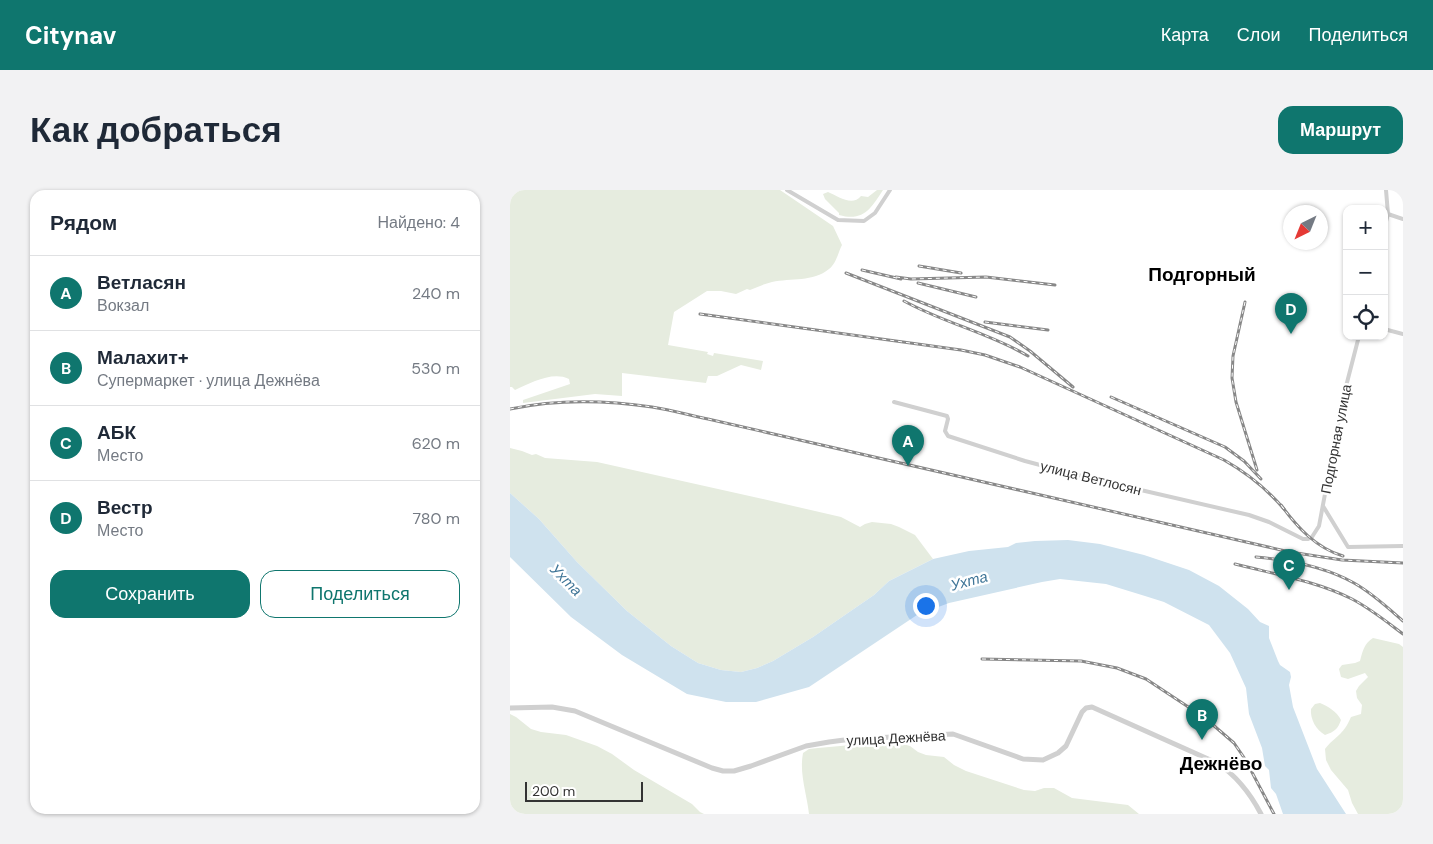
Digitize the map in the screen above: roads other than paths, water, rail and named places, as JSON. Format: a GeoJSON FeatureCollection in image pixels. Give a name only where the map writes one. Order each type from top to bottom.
{"type":"FeatureCollection","features":[{"type":"Feature","properties":{"kind":"street"},"geometry":{"type":"LineString","coordinates":[[787,190],[838,220],[864,221],[875,213],[890,190]]}},
{"type":"Feature","properties":{"kind":"street"},"geometry":{"type":"LineString","coordinates":[[1386,190],[1387,205]]}},
{"type":"Feature","properties":{"kind":"street"},"geometry":{"type":"LineString","coordinates":[[1388,214],[1403,219]]}},
{"type":"Feature","properties":{"kind":"street"},"geometry":{"type":"LineString","coordinates":[[1388,330],[1403,334]]}},
{"type":"Feature","properties":{"kind":"street","name":"Подгорная улица"},"geometry":{"type":"LineString","coordinates":[[1308,539],[1317,532],[1343,398],[1358,340]]}},
{"type":"Feature","properties":{"kind":"street","name":"улица Ветлосян"},"geometry":{"type":"LineString","coordinates":[[894,402],[947,416],[945,431],[948,436],[1018,459],[1073,474],[1249,515],[1269,522],[1297,537],[1308,539]]}},
{"type":"Feature","properties":{"kind":"street"},"geometry":{"type":"LineString","coordinates":[[1322,506],[1348,547],[1403,546]]}},
{"type":"Feature","properties":{"kind":"street","name":"улица Дежнёва"},"geometry":{"type":"LineString","coordinates":[[510,708],[552,707],[575,711],[712,768],[728,771],[751,766],[818,744],[852,739],[953,734],[1023,759],[1043,760],[1058,753],[1066,746],[1082,712],[1086,708],[1092,707],[1205,757],[1220,766],[1237,779],[1247,790],[1261,814]]}},
{"type":"Feature","properties":{"kind":"water","name":"Ухта"},"geometry":{"type":"Polygon","coordinates":[[[510,493],[539,519],[577,562],[627,611],[671,646],[698,663],[721,670],[741,672],[773,661],[813,637],[874,595],[889,581],[933,559],[969,551],[1008,547],[1016,543],[1068,540],[1100,544],[1144,555],[1189,570],[1219,586],[1248,609],[1260,622],[1269,626],[1269,638],[1278,661],[1280,665],[1290,672],[1289,685],[1293,707],[1317,769],[1346,814],[1283,814],[1276,794],[1271,788],[1269,770],[1265,766],[1262,748],[1249,714],[1246,688],[1230,653],[1209,625],[1164,602],[1106,584],[1060,579],[949,603],[917,615],[809,687],[756,702],[726,702],[687,694],[622,655],[571,617],[510,557],[510,493]]]}},
{"type":"Feature","properties":{"kind":"railway"},"geometry":{"type":"LineString","coordinates":[[919,266],[961,273]]}},
{"type":"Feature","properties":{"kind":"railway"},"geometry":{"type":"LineString","coordinates":[[862,270],[901,279]]}},
{"type":"Feature","properties":{"kind":"railway"},"geometry":{"type":"LineString","coordinates":[[846,273],[1010,337],[1073,387]]}},
{"type":"Feature","properties":{"kind":"railway"},"geometry":{"type":"LineString","coordinates":[[896,277],[911,279],[986,277],[1055,285]]}},
{"type":"Feature","properties":{"kind":"railway"},"geometry":{"type":"LineString","coordinates":[[918,283],[976,297]]}},
{"type":"Feature","properties":{"kind":"railway"},"geometry":{"type":"LineString","coordinates":[[904,301],[935,316],[998,341],[1028,356]]}},
{"type":"Feature","properties":{"kind":"railway"},"geometry":{"type":"LineString","coordinates":[[1245,302],[1233,356],[1232,378],[1236,402],[1257,470]]}},
{"type":"Feature","properties":{"kind":"railway"},"geometry":{"type":"LineString","coordinates":[[700,314],[961,350],[985,355],[1020,367],[1224,460],[1256,482],[1284,509]]}},
{"type":"Feature","properties":{"kind":"railway"},"geometry":{"type":"LineString","coordinates":[[985,322],[1048,330]]}},
{"type":"Feature","properties":{"kind":"railway"},"geometry":{"type":"LineString","coordinates":[[1111,397],[1225,447],[1244,461],[1261,479]]}},
{"type":"Feature","properties":{"kind":"railway"},"geometry":{"type":"LineString","coordinates":[[510,409],[563,402],[617,403],[659,408],[1290,552],[1342,560],[1403,563]]}},
{"type":"Feature","properties":{"kind":"railway"},"geometry":{"type":"LineString","coordinates":[[1281,505],[1308,536],[1324,548],[1343,556]]}},
{"type":"Feature","properties":{"kind":"railway"},"geometry":{"type":"LineString","coordinates":[[1256,557],[1306,565],[1343,577],[1367,591],[1403,621]]}},
{"type":"Feature","properties":{"kind":"railway"},"geometry":{"type":"LineString","coordinates":[[1235,564],[1324,587],[1366,607],[1403,634]]}},
{"type":"Feature","properties":{"kind":"railway"},"geometry":{"type":"LineString","coordinates":[[982,659],[1081,661],[1117,668],[1146,679],[1205,718],[1234,743],[1245,759],[1274,814]]}},
{"type":"Feature","properties":{"kind":"place","name":"Вестр"},"geometry":{"type":"Point","coordinates":[1291,334]}},
{"type":"Feature","properties":{"kind":"place","name":"Ветласян"},"geometry":{"type":"Point","coordinates":[908,466]}},
{"type":"Feature","properties":{"kind":"place","name":"АБК"},"geometry":{"type":"Point","coordinates":[1289,590]}},
{"type":"Feature","properties":{"kind":"place","name":"Малахит+"},"geometry":{"type":"Point","coordinates":[1202,740]}},
{"type":"Feature","properties":{"kind":"district","name":"Подгорный"},"geometry":{"type":"Point","coordinates":[1202,274]}},
{"type":"Feature","properties":{"kind":"district","name":"Дежнёво"},"geometry":{"type":"Point","coordinates":[1221,763]}}]}
